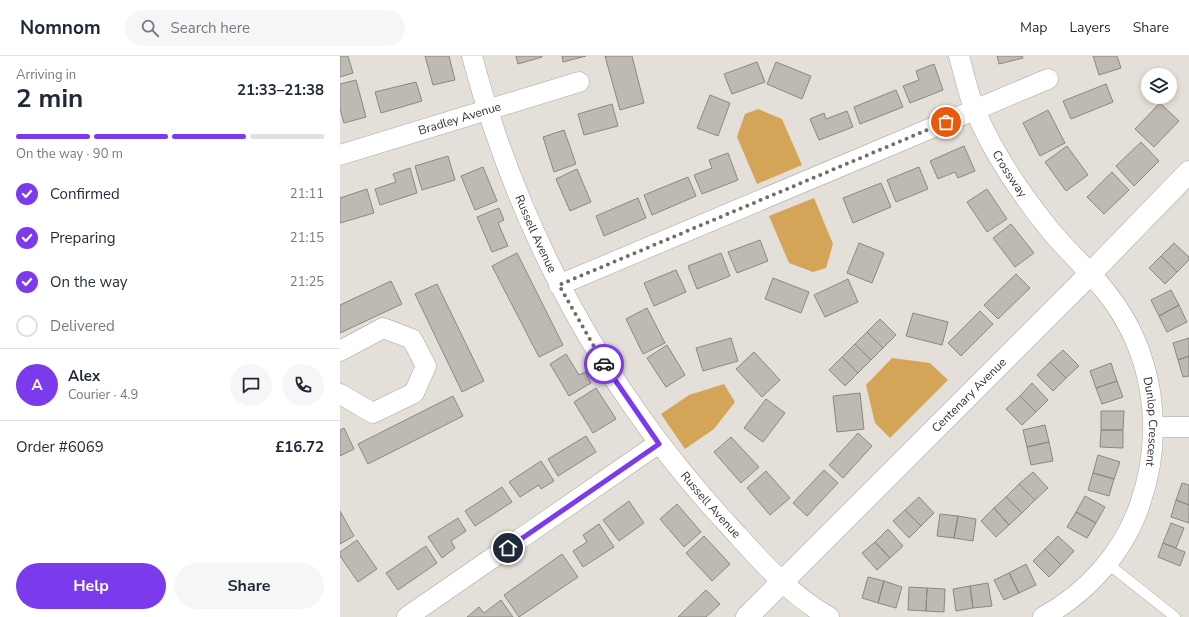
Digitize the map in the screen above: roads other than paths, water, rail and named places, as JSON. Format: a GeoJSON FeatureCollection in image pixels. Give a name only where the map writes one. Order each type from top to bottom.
{"type":"FeatureCollection","features":[{"type":"Feature","properties":{"kind":"street","name":"Russell Avenue"},"geometry":{"type":"LineString","coordinates":[[472,56],[487,109],[519,199],[559,285],[605,367],[659,444],[714,510],[782,582]]}},
{"type":"Feature","properties":{"kind":"street","name":"Crossway"},"geometry":{"type":"LineString","coordinates":[[959,56],[975,110],[997,154],[1025,197],[1050,230],[1090,274]]}},
{"type":"Feature","properties":{"kind":"street"},"geometry":{"type":"LineString","coordinates":[[559,285],[1048,79]]}},
{"type":"Feature","properties":{"kind":"street","name":"Bradley Avenue"},"geometry":{"type":"LineString","coordinates":[[340,155],[579,82]]}},
{"type":"Feature","properties":{"kind":"street","name":"Centenary Avenue"},"geometry":{"type":"LineString","coordinates":[[747,617],[1090,274],[1189,172]]}},
{"type":"Feature","properties":{"kind":"street","name":"Dunlop Crescent"},"geometry":{"type":"LineString","coordinates":[[1043,617],[1072,598],[1090,582],[1107,563],[1130,528],[1138,509],[1150,469],[1154,427],[1153,403],[1142,356],[1120,312],[1090,274]]}},
{"type":"Feature","properties":{"kind":"street"},"geometry":{"type":"LineString","coordinates":[[340,351],[383,328],[412,339],[426,366],[414,393],[373,413],[340,394]]}},
{"type":"Feature","properties":{"kind":"street"},"geometry":{"type":"LineString","coordinates":[[1154,427],[1189,427]]}},
{"type":"Feature","properties":{"kind":"street"},"geometry":{"type":"LineString","coordinates":[[407,617],[659,444]]}},
{"type":"Feature","properties":{"kind":"street"},"geometry":{"type":"LineString","coordinates":[[782,582],[800,598],[829,617]]}},
{"type":"Feature","properties":{"kind":"lane"},"geometry":{"type":"LineString","coordinates":[[1107,563],[1175,617]]}}]}
